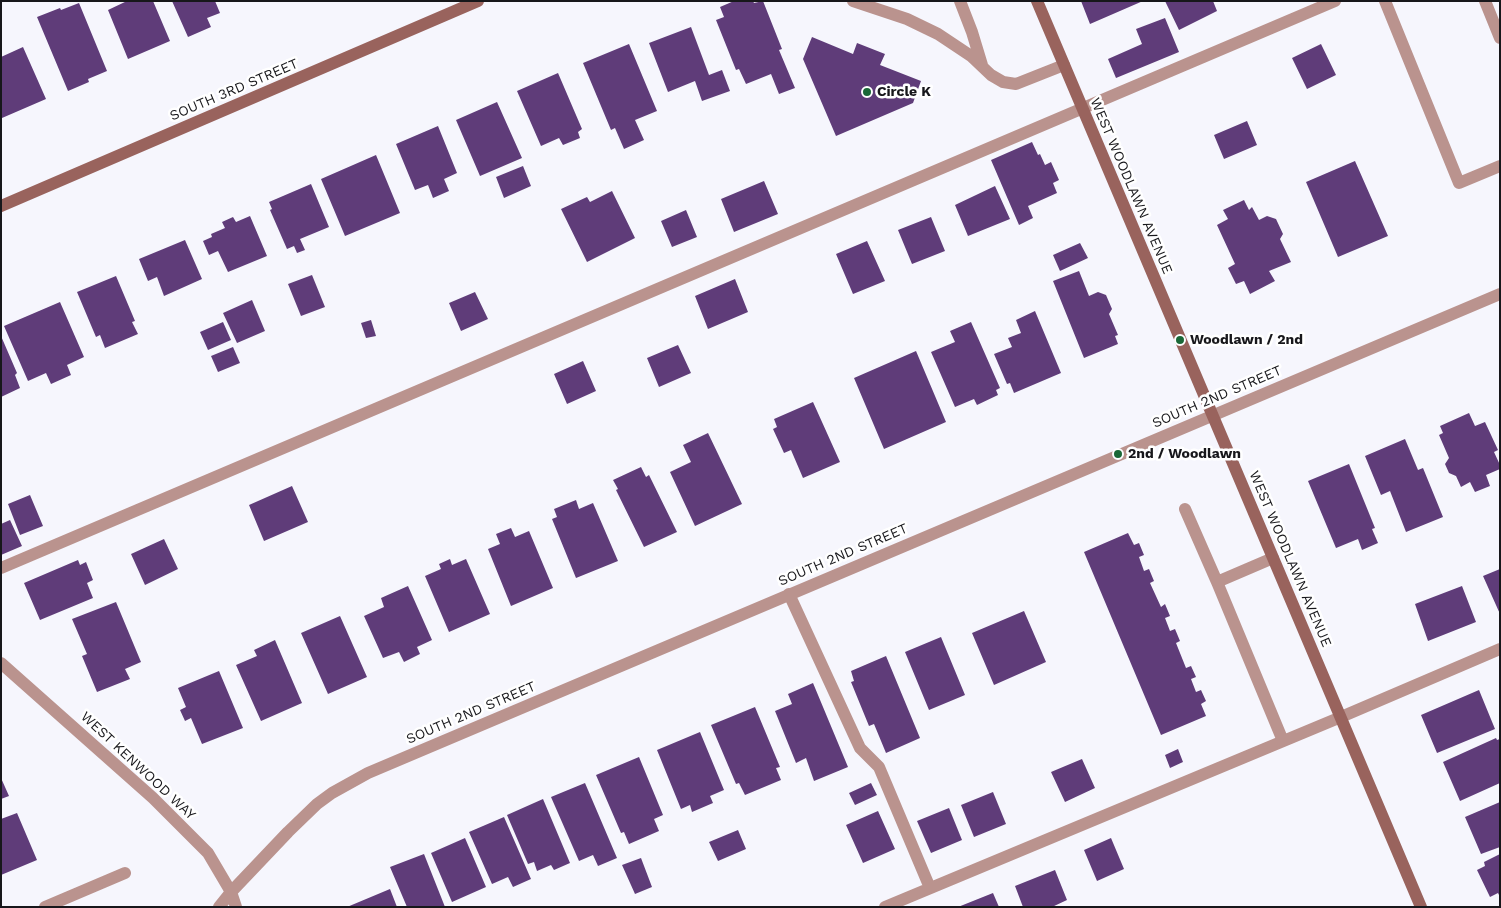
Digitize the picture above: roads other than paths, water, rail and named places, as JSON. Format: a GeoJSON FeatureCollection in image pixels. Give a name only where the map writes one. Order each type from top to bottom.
{"type":"FeatureCollection","features":[{"type":"Feature","properties":{"kind":"main road","name":"SOUTH 3RD STREET"},"geometry":{"type":"LineString","coordinates":[[1,206],[478,1]]}},
{"type":"Feature","properties":{"kind":"main road","name":"WEST WOODLAWN AVENUE"},"geometry":{"type":"LineString","coordinates":[[1036,1],[1421,907]]}},
{"type":"Feature","properties":{"kind":"street"},"geometry":{"type":"LineString","coordinates":[[853,1],[907,19],[938,34],[971,56],[982,67],[1003,82],[1016,84],[1064,65]]}},
{"type":"Feature","properties":{"kind":"street"},"geometry":{"type":"LineString","coordinates":[[960,1],[972,32],[982,67]]}},
{"type":"Feature","properties":{"kind":"street"},"geometry":{"type":"LineString","coordinates":[[1,568],[1335,1]]}},
{"type":"Feature","properties":{"kind":"street"},"geometry":{"type":"LineString","coordinates":[[1385,1],[1459,183],[1500,166]]}},
{"type":"Feature","properties":{"kind":"street"},"geometry":{"type":"LineString","coordinates":[[1485,1],[1500,38]]}},
{"type":"Feature","properties":{"kind":"street","name":"SOUTH 2ND STREET"},"geometry":{"type":"LineString","coordinates":[[219,907],[288,832],[317,804],[332,793],[368,773],[1500,294]]}},
{"type":"Feature","properties":{"kind":"street"},"geometry":{"type":"LineString","coordinates":[[1185,509],[1283,741]]}},
{"type":"Feature","properties":{"kind":"street"},"geometry":{"type":"LineString","coordinates":[[1217,582],[1273,558]]}},
{"type":"Feature","properties":{"kind":"street"},"geometry":{"type":"LineString","coordinates":[[789,594],[860,748],[879,767],[930,888]]}},
{"type":"Feature","properties":{"kind":"street"},"geometry":{"type":"LineString","coordinates":[[885,907],[1500,649]]}},
{"type":"Feature","properties":{"kind":"street","name":"WEST KENWOOD WAY"},"geometry":{"type":"LineString","coordinates":[[1,663],[160,805],[208,853],[231,892],[236,907]]}},
{"type":"Feature","properties":{"kind":"street"},"geometry":{"type":"LineString","coordinates":[[45,907],[125,873]]}},
{"type":"Feature","properties":{"kind":"place","name":"Circle K"},"geometry":{"type":"Point","coordinates":[867,92]}},
{"type":"Feature","properties":{"kind":"place","name":"Woodlawn / 2nd"},"geometry":{"type":"Point","coordinates":[1180,340]}},
{"type":"Feature","properties":{"kind":"place","name":"2nd / Woodlawn"},"geometry":{"type":"Point","coordinates":[1118,454]}}]}
